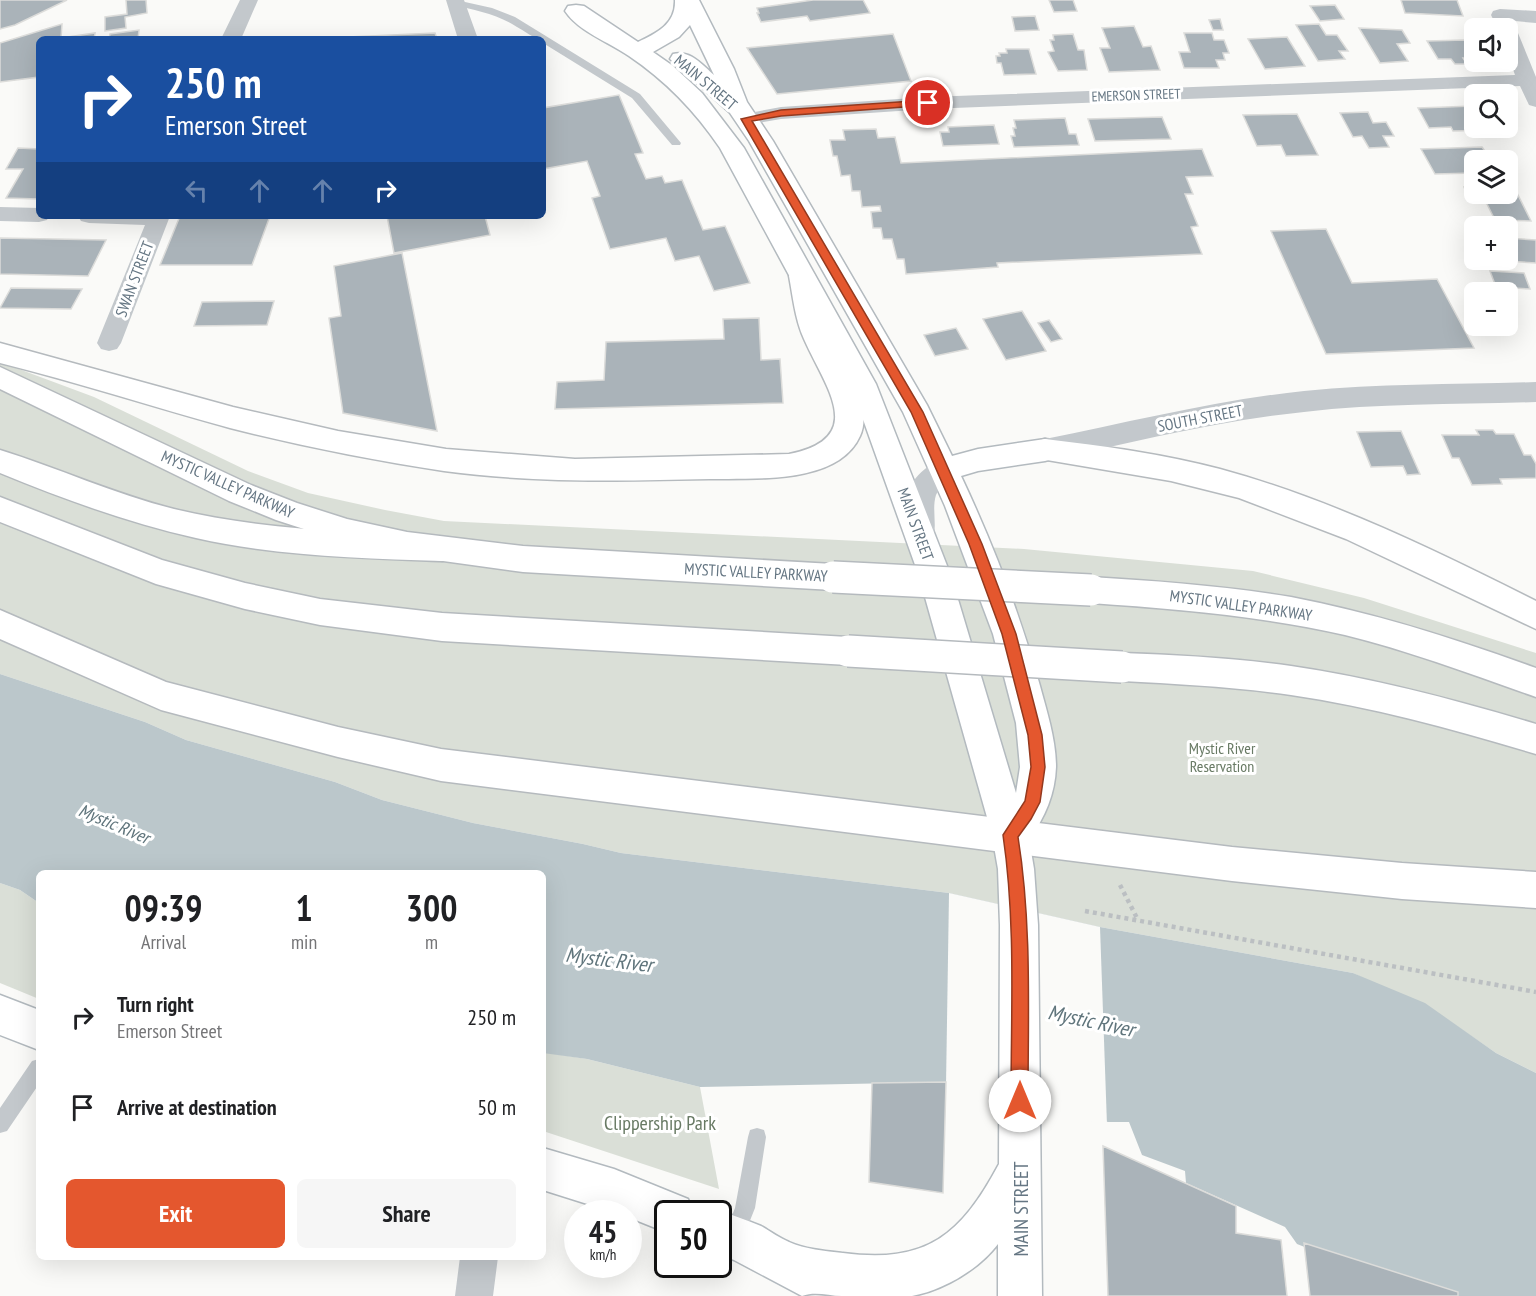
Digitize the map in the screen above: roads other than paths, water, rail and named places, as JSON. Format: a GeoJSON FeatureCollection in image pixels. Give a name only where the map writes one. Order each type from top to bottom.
{"type":"FeatureCollection","features":[{"type":"Feature","properties":{"kind":"main road"},"geometry":{"type":"LineString","coordinates":[[568,7],[591,23],[635,42],[667,8],[671,0]]}},
{"type":"Feature","properties":{"kind":"main road"},"geometry":{"type":"LineString","coordinates":[[687,0],[723,69],[742,114]]}},
{"type":"Feature","properties":{"kind":"main road","name":"MAIN STREET"},"geometry":{"type":"LineString","coordinates":[[635,42],[685,20],[688,13],[687,0]]}},
{"type":"Feature","properties":{"kind":"main road","name":"MAIN STREET"},"geometry":{"type":"LineString","coordinates":[[635,42],[687,63],[742,114],[917,412],[944,470],[1009,634],[1036,739],[1037,785],[1026,814],[1010,835]]}},
{"type":"Feature","properties":{"kind":"main road","name":"MAIN STREET"},"geometry":{"type":"LineString","coordinates":[[635,42],[672,77],[717,126],[732,148],[862,384],[920,534],[940,595],[1010,835],[1018,908],[1020,1296]]}},
{"type":"Feature","properties":{"kind":"main road"},"geometry":{"type":"LineString","coordinates":[[0,353],[264,426],[348,444],[443,459],[567,470],[643,470],[790,464],[822,458],[832,453],[847,435],[850,421],[844,397],[812,326],[802,276]]}},
{"type":"Feature","properties":{"kind":"main road","name":"MYSTIC VALLEY PARKWAY"},"geometry":{"type":"LineString","coordinates":[[0,377],[271,507],[347,531],[442,549],[577,563],[1091,590],[1216,600],[1317,615],[1372,628],[1438,647],[1536,683]]}},
{"type":"Feature","properties":{"kind":"main road"},"geometry":{"type":"LineString","coordinates":[[1045,450],[1126,461],[1244,488],[1390,544],[1536,616]]}},
{"type":"Feature","properties":{"kind":"main road","name":"SOUTH STREET"},"geometry":{"type":"LineString","coordinates":[[944,470],[971,462],[1045,450]]}},
{"type":"Feature","properties":{"kind":"main road"},"geometry":{"type":"LineString","coordinates":[[0,461],[102,499],[196,526],[287,540],[442,549]]}},
{"type":"Feature","properties":{"kind":"main road"},"geometry":{"type":"LineString","coordinates":[[0,509],[156,571],[244,596],[320,612],[442,627],[1202,670],[1316,684],[1442,713],[1536,739]]}},
{"type":"Feature","properties":{"kind":"main road"},"geometry":{"type":"LineString","coordinates":[[0,623],[26,637],[161,695],[338,742],[441,765],[1242,865],[1402,881],[1536,890]]}},
{"type":"Feature","properties":{"kind":"main road"},"geometry":{"type":"LineString","coordinates":[[0,1015],[36,1029]]}},
{"type":"Feature","properties":{"kind":"main road"},"geometry":{"type":"LineString","coordinates":[[784,1263],[812,1271],[867,1279],[917,1274],[939,1266],[955,1257],[984,1229],[1010,1188],[1020,1143]]}},
{"type":"Feature","properties":{"kind":"main road"},"geometry":{"type":"LineString","coordinates":[[546,1170],[614,1190],[654,1206]]}},
{"type":"Feature","properties":{"kind":"main road"},"geometry":{"type":"LineString","coordinates":[[732,1238],[784,1263],[839,1296]]}},
{"type":"Feature","properties":{"kind":"street"},"geometry":{"type":"LineString","coordinates":[[232,36],[249,0]]}},
{"type":"Feature","properties":{"kind":"street"},"geometry":{"type":"LineString","coordinates":[[456,1],[467,36]]}},
{"type":"Feature","properties":{"kind":"street"},"geometry":{"type":"LineString","coordinates":[[1518,18],[1536,17]]}},
{"type":"Feature","properties":{"kind":"street"},"geometry":{"type":"LineString","coordinates":[[1518,58],[1536,102]]}},
{"type":"Feature","properties":{"kind":"street","name":"EMERSON STREET"},"geometry":{"type":"LineString","coordinates":[[742,114],[928,103],[1527,80]]}},
{"type":"Feature","properties":{"kind":"street"},"geometry":{"type":"LineString","coordinates":[[0,214],[36,215]]}},
{"type":"Feature","properties":{"kind":"street","name":"SWAN STREET"},"geometry":{"type":"LineString","coordinates":[[109,343],[157,219]]}},
{"type":"Feature","properties":{"kind":"street","name":"SOUTH STREET"},"geometry":{"type":"LineString","coordinates":[[1045,450],[1224,412],[1273,405],[1317,400],[1536,392]]}},
{"type":"Feature","properties":{"kind":"street","name":"SOUTH STREET"},"geometry":{"type":"LineString","coordinates":[[920,534],[920,496],[928,479],[944,470]]}},
{"type":"Feature","properties":{"kind":"street"},"geometry":{"type":"LineString","coordinates":[[474,1296],[479,1260]]}},
{"type":"Feature","properties":{"kind":"lane"},"geometry":{"type":"LineString","coordinates":[[456,1],[512,19],[539,36]]}},
{"type":"Feature","properties":{"kind":"lane"},"geometry":{"type":"LineString","coordinates":[[546,40],[636,96],[676,143]]}},
{"type":"Feature","properties":{"kind":"lane"},"geometry":{"type":"LineString","coordinates":[[0,1124],[36,1072]]}},
{"type":"Feature","properties":{"kind":"lane"},"geometry":{"type":"LineString","coordinates":[[732,1226],[745,1208],[757,1137]]}},
{"type":"Feature","properties":{"kind":"water","name":"Mystic River"},"geometry":{"type":"Polygon","coordinates":[[[0,674],[145,722],[186,740],[335,782],[382,800],[473,823],[621,853],[949,893],[1100,927],[1353,973],[1425,1003],[1496,1053],[1536,1073],[1536,1296],[1430,1296],[1297,1244],[1285,1227],[1186,1183],[1185,1171],[1142,1155],[1129,1122],[1108,1122],[946,1082],[700,1087],[587,1059],[546,1053],[546,870],[36,870],[36,901],[20,890],[0,883],[0,674]]]}},
{"type":"Feature","properties":{"kind":"park label","name":"Mystic River Reservation"},"geometry":{"type":"Point","coordinates":[1222,757]}},
{"type":"Feature","properties":{"kind":"park label","name":"Clippership Park"},"geometry":{"type":"Point","coordinates":[660,1123]}}]}
